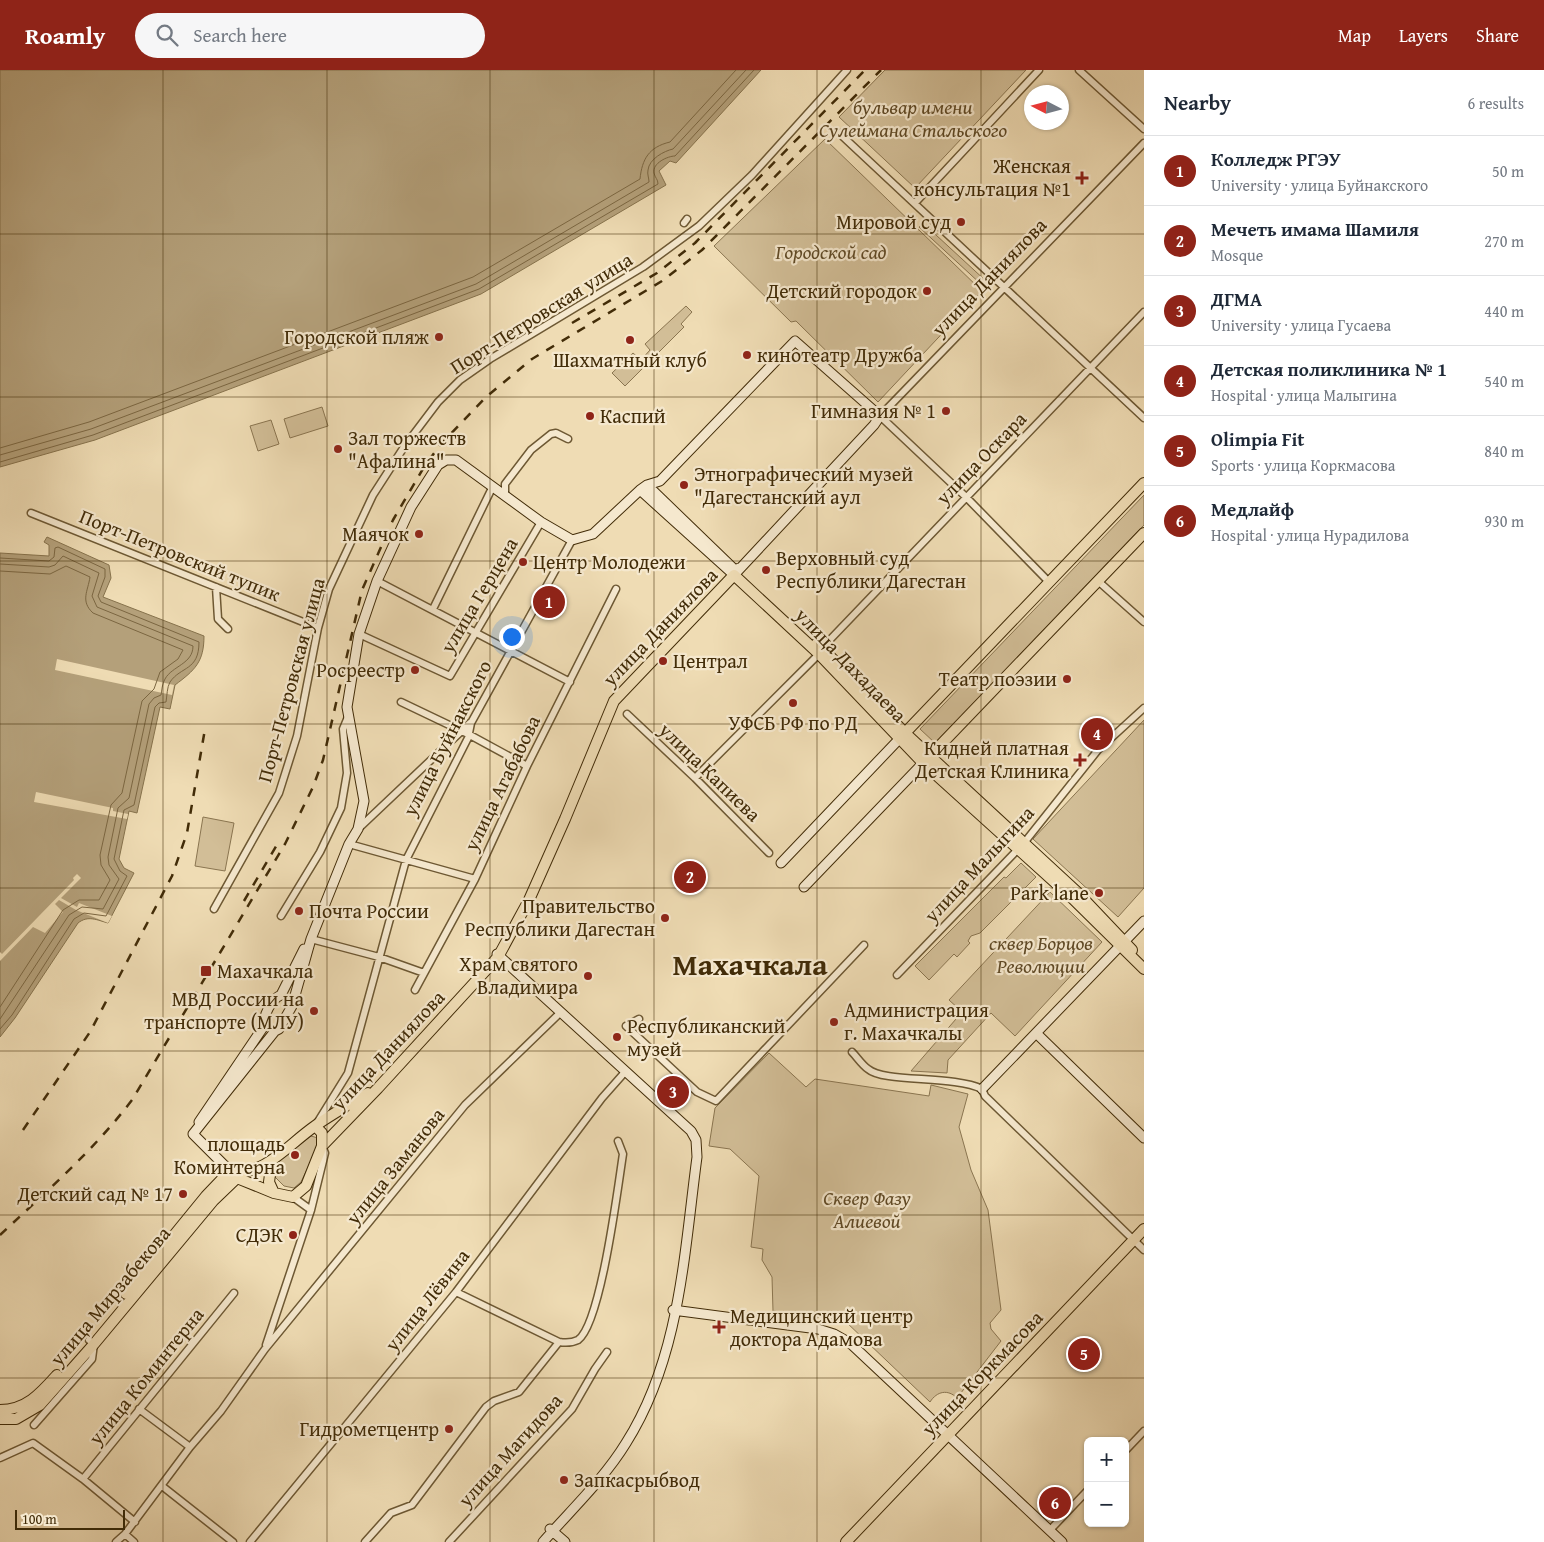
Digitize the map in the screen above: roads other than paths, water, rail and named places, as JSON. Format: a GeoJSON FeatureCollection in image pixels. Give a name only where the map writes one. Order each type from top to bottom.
{"type":"FeatureCollection","features":[{"type":"Feature","properties":{"kind":"main road"},"geometry":{"type":"LineString","coordinates":[[902,737],[1144,482]]}},
{"type":"Feature","properties":{"kind":"main road"},"geometry":{"type":"LineString","coordinates":[[926,759],[1144,533]]}},
{"type":"Feature","properties":{"kind":"main road","name":"улица Дахадаева"},"geometry":{"type":"LineString","coordinates":[[735,573],[823,647],[902,737],[1021,846],[1144,969]]}},
{"type":"Feature","properties":{"kind":"main road","name":"улица Даниялова"},"geometry":{"type":"LineString","coordinates":[[292,1197],[306,1186],[322,1146],[378,1088],[497,956],[537,882],[614,701],[735,573]]}},
{"type":"Feature","properties":{"kind":"main road","name":"улица Дахадаева"},"geometry":{"type":"LineString","coordinates":[[1121,944],[1144,961]]}},
{"type":"Feature","properties":{"kind":"main road","name":"улица Даниялова"},"geometry":{"type":"LineString","coordinates":[[233,1175],[247,1173],[272,1160],[315,1126],[377,1088],[497,956]]}},
{"type":"Feature","properties":{"kind":"main road"},"geometry":{"type":"LineString","coordinates":[[315,1126],[322,1133],[322,1146]]}},
{"type":"Feature","properties":{"kind":"main road"},"geometry":{"type":"LineString","coordinates":[[272,1160],[269,1182],[274,1193]]}},
{"type":"Feature","properties":{"kind":"main road"},"geometry":{"type":"LineString","coordinates":[[233,1175],[274,1193],[292,1197]]}},
{"type":"Feature","properties":{"kind":"main road","name":"улица Мирзабекова"},"geometry":{"type":"LineString","coordinates":[[0,1419],[16,1418],[40,1405],[233,1175]]}},
{"type":"Feature","properties":{"kind":"main road","name":"улица Коркмасова"},"geometry":{"type":"LineString","coordinates":[[846,1542],[1144,1228]]}},
{"type":"Feature","properties":{"kind":"main road","name":"улица Мирзабекова"},"geometry":{"type":"LineString","coordinates":[[0,1410],[14,1410],[35,1399],[92,1342]]}},
{"type":"Feature","properties":{"kind":"street","name":"Порт-Петровская улица"},"geometry":{"type":"LineString","coordinates":[[214,910],[279,793],[297,736],[318,628],[329,589],[373,494],[388,470],[438,402],[460,380],[490,359],[643,267],[689,224],[752,175],[847,70]]}},
{"type":"Feature","properties":{"kind":"street"},"geometry":{"type":"LineString","coordinates":[[915,203],[1039,70]]}},
{"type":"Feature","properties":{"kind":"street"},"geometry":{"type":"LineString","coordinates":[[1079,70],[1144,129]]}},
{"type":"Feature","properties":{"kind":"street"},"geometry":{"type":"LineString","coordinates":[[839,132],[1092,366],[1144,418]]}},
{"type":"Feature","properties":{"kind":"street","name":"улица Даниялова"},"geometry":{"type":"LineString","coordinates":[[735,573],[1004,285],[1144,142]]}},
{"type":"Feature","properties":{"kind":"street","name":"улица Оскара"},"geometry":{"type":"LineString","coordinates":[[695,778],[845,626],[1144,312]]}},
{"type":"Feature","properties":{"kind":"street"},"geometry":{"type":"LineString","coordinates":[[193,1134],[275,1031],[279,1029],[292,1006],[311,939],[349,844],[358,828],[364,801],[347,707],[359,634],[377,580],[411,507],[438,465],[451,460],[460,463],[541,522],[572,540],[593,534],[644,487],[660,481],[795,341],[880,416],[966,497],[1049,582]]}},
{"type":"Feature","properties":{"kind":"street"},"geometry":{"type":"LineString","coordinates":[[506,496],[505,484],[531,450],[551,434],[556,433],[568,439]]}},
{"type":"Feature","properties":{"kind":"street"},"geometry":{"type":"LineString","coordinates":[[433,609],[494,486]]}},
{"type":"Feature","properties":{"kind":"street","name":"улица Дахадаева"},"geometry":{"type":"LineString","coordinates":[[644,487],[735,573]]}},
{"type":"Feature","properties":{"kind":"street","name":"Порт-Петровский тупик"},"geometry":{"type":"LineString","coordinates":[[31,512],[318,628]]}},
{"type":"Feature","properties":{"kind":"street","name":"улица Герцена"},"geometry":{"type":"LineString","coordinates":[[359,634],[450,676],[541,522]]}},
{"type":"Feature","properties":{"kind":"street","name":"улица Буйнакского"},"geometry":{"type":"LineString","coordinates":[[315,1126],[348,1073],[406,860],[468,734],[470,723],[572,540]]}},
{"type":"Feature","properties":{"kind":"street"},"geometry":{"type":"LineString","coordinates":[[377,580],[510,652],[570,682]]}},
{"type":"Feature","properties":{"kind":"street"},"geometry":{"type":"LineString","coordinates":[[1098,580],[1144,622]]}},
{"type":"Feature","properties":{"kind":"street"},"geometry":{"type":"LineString","coordinates":[[216,587],[218,619],[228,629]]}},
{"type":"Feature","properties":{"kind":"street","name":"улица Агабабова"},"geometry":{"type":"LineString","coordinates":[[415,990],[475,879],[527,766],[616,589]]}},
{"type":"Feature","properties":{"kind":"street"},"geometry":{"type":"LineString","coordinates":[[401,702],[468,734],[527,766]]}},
{"type":"Feature","properties":{"kind":"street","name":"улица Малыгина"},"geometry":{"type":"LineString","coordinates":[[897,975],[1021,846],[1098,750],[1144,708]]}},
{"type":"Feature","properties":{"kind":"street","name":"улица Капиева"},"geometry":{"type":"LineString","coordinates":[[627,714],[695,778],[770,853]]}},
{"type":"Feature","properties":{"kind":"street"},"geometry":{"type":"LineString","coordinates":[[281,916],[320,852],[341,808],[347,773],[343,730],[349,715]]}},
{"type":"Feature","properties":{"kind":"street"},"geometry":{"type":"LineString","coordinates":[[358,828],[470,723]]}},
{"type":"Feature","properties":{"kind":"street"},"geometry":{"type":"LineString","coordinates":[[780,864],[902,737]]}},
{"type":"Feature","properties":{"kind":"street"},"geometry":{"type":"LineString","coordinates":[[804,887],[926,759]]}},
{"type":"Feature","properties":{"kind":"street"},"geometry":{"type":"LineString","coordinates":[[349,844],[475,879]]}},
{"type":"Feature","properties":{"kind":"street"},"geometry":{"type":"LineString","coordinates":[[982,1089],[1144,921]]}},
{"type":"Feature","properties":{"kind":"street"},"geometry":{"type":"LineString","coordinates":[[311,939],[424,973]]}},
{"type":"Feature","properties":{"kind":"street"},"geometry":{"type":"LineString","coordinates":[[193,1134],[201,1117],[264,1026],[264,1019],[276,997],[281,995],[301,953],[311,939]]}},
{"type":"Feature","properties":{"kind":"street"},"geometry":{"type":"LineString","coordinates":[[639,1019],[626,1026],[697,1092],[716,1101],[864,945]]}},
{"type":"Feature","properties":{"kind":"street"},"geometry":{"type":"LineString","coordinates":[[497,956],[690,1132],[695,1148],[675,1310]]}},
{"type":"Feature","properties":{"kind":"street"},"geometry":{"type":"LineString","coordinates":[[281,995],[292,1001]]}},
{"type":"Feature","properties":{"kind":"street","name":"улица Заманова"},"geometry":{"type":"LineString","coordinates":[[116,1542],[135,1522],[190,1447],[221,1411],[265,1349],[465,1105],[561,1013]]}},
{"type":"Feature","properties":{"kind":"street"},"geometry":{"type":"LineString","coordinates":[[264,1026],[270,1031],[275,1031]]}},
{"type":"Feature","properties":{"kind":"street"},"geometry":{"type":"LineString","coordinates":[[1036,1033],[1144,1138]]}},
{"type":"Feature","properties":{"kind":"street"},"geometry":{"type":"LineString","coordinates":[[852,1052],[868,1070],[879,1075],[935,1079],[971,1085],[982,1089],[985,1096],[1144,1250]]}},
{"type":"Feature","properties":{"kind":"street"},"geometry":{"type":"LineString","coordinates":[[543,1542],[612,1457],[641,1412],[656,1379],[675,1310],[697,1157],[696,1140],[691,1131],[624,1073]]}},
{"type":"Feature","properties":{"kind":"street","name":"улица Лёвина"},"geometry":{"type":"LineString","coordinates":[[250,1542],[456,1292],[602,1098],[624,1073]]}},
{"type":"Feature","properties":{"kind":"street"},"geometry":{"type":"LineString","coordinates":[[193,1134],[233,1175]]}},
{"type":"Feature","properties":{"kind":"street"},"geometry":{"type":"LineString","coordinates":[[456,1292],[559,1342],[569,1343],[578,1340],[585,1331],[606,1264],[623,1154],[618,1141]]}},
{"type":"Feature","properties":{"kind":"street","name":"улица Заманова"},"geometry":{"type":"LineString","coordinates":[[265,1349],[311,1210],[325,1153],[322,1146]]}},
{"type":"Feature","properties":{"kind":"street","name":"улица Заманова"},"geometry":{"type":"LineString","coordinates":[[292,1197],[311,1210]]}},
{"type":"Feature","properties":{"kind":"street","name":"улица Коминтерна"},"geometry":{"type":"LineString","coordinates":[[83,1479],[234,1293]]}},
{"type":"Feature","properties":{"kind":"street"},"geometry":{"type":"LineString","coordinates":[[675,1310],[818,1329],[834,1334],[850,1343],[1062,1542]]}},
{"type":"Feature","properties":{"kind":"street"},"geometry":{"type":"LineString","coordinates":[[34,1425],[92,1359],[92,1342]]}},
{"type":"Feature","properties":{"kind":"street"},"geometry":{"type":"LineString","coordinates":[[365,1542],[391,1512],[412,1505],[486,1407],[494,1401],[520,1392],[559,1342]]}},
{"type":"Feature","properties":{"kind":"street","name":"улица Магидова"},"geometry":{"type":"LineString","coordinates":[[449,1542],[572,1409],[595,1369],[608,1352]]}},
{"type":"Feature","properties":{"kind":"street"},"geometry":{"type":"LineString","coordinates":[[139,1409],[190,1447]]}},
{"type":"Feature","properties":{"kind":"street"},"geometry":{"type":"LineString","coordinates":[[1129,1446],[1144,1431]]}},
{"type":"Feature","properties":{"kind":"street"},"geometry":{"type":"LineString","coordinates":[[0,1458],[33,1443],[83,1479],[135,1522]]}},
{"type":"Feature","properties":{"kind":"street"},"geometry":{"type":"LineString","coordinates":[[162,1486],[233,1542]]}},
{"type":"Feature","properties":{"kind":"street"},"geometry":{"type":"LineString","coordinates":[[1050,1530],[1084,1494]]}},
{"type":"Feature","properties":{"kind":"street"},"geometry":{"type":"LineString","coordinates":[[538,1542],[552,1530]]}},
{"type":"Feature","properties":{"kind":"street"},"geometry":{"type":"LineString","coordinates":[[552,1530],[565,1542]]}},
{"type":"Feature","properties":{"kind":"street"},"geometry":{"type":"LineString","coordinates":[[125,1534],[134,1542]]}},
{"type":"Feature","properties":{"kind":"water"},"geometry":{"type":"Polygon","coordinates":[[[0,70],[761,70],[676,163],[670,161],[659,171],[666,185],[481,294],[95,440],[0,467],[0,70]]]}},
{"type":"Feature","properties":{"kind":"water"},"geometry":{"type":"Polygon","coordinates":[[[47,537],[109,565],[111,578],[103,597],[204,636],[204,645],[197,665],[175,685],[170,709],[160,707],[137,813],[129,811],[119,859],[124,868],[134,873],[108,923],[85,919],[78,923],[15,1018],[0,1037],[0,553],[49,556],[49,545],[44,542],[47,537]]]}},
{"type":"Feature","properties":{"kind":"railway"},"geometry":{"type":"LineString","coordinates":[[572,323],[657,273],[695,243],[865,70]]}},
{"type":"Feature","properties":{"kind":"railway"},"geometry":{"type":"LineString","coordinates":[[0,1235],[86,1153],[132,1100],[285,844],[313,787],[323,760],[362,590],[393,520],[424,467],[440,445],[486,397],[532,359],[662,281],[702,250],[881,70]]}},
{"type":"Feature","properties":{"kind":"railway"},"geometry":{"type":"LineString","coordinates":[[23,1130],[90,1032],[172,876],[187,833],[205,729]]}},
{"type":"Feature","properties":{"kind":"railway"},"geometry":{"type":"LineString","coordinates":[[244,901],[278,843]]}},
{"type":"Feature","properties":{"kind":"place","name":"Женская консультация №1"},"geometry":{"type":"Point","coordinates":[1082,178]}},
{"type":"Feature","properties":{"kind":"place","name":"Мировой суд"},"geometry":{"type":"Point","coordinates":[961,222]}},
{"type":"Feature","properties":{"kind":"place","name":"Детский городок"},"geometry":{"type":"Point","coordinates":[927,291]}},
{"type":"Feature","properties":{"kind":"place","name":"Городской пляж"},"geometry":{"type":"Point","coordinates":[439,337]}},
{"type":"Feature","properties":{"kind":"place","name":"Шахматный клуб"},"geometry":{"type":"Point","coordinates":[630,340]}},
{"type":"Feature","properties":{"kind":"place","name":"кинотеатр Дружба"},"geometry":{"type":"Point","coordinates":[747,355]}},
{"type":"Feature","properties":{"kind":"place","name":"Гимназия № 1"},"geometry":{"type":"Point","coordinates":[946,411]}},
{"type":"Feature","properties":{"kind":"place","name":"Каспий"},"geometry":{"type":"Point","coordinates":[590,416]}},
{"type":"Feature","properties":{"kind":"place","name":"Зал торжеств \"Афалина\""},"geometry":{"type":"Point","coordinates":[338,449]}},
{"type":"Feature","properties":{"kind":"place","name":"Этнографический музей \"Дагестанский аул"},"geometry":{"type":"Point","coordinates":[684,485]}},
{"type":"Feature","properties":{"kind":"place","name":"Маячок"},"geometry":{"type":"Point","coordinates":[419,534]}},
{"type":"Feature","properties":{"kind":"place","name":"Центр Молодежи"},"geometry":{"type":"Point","coordinates":[523,562]}},
{"type":"Feature","properties":{"kind":"place","name":"Верховный суд Республики Дагестан"},"geometry":{"type":"Point","coordinates":[766,570]}},
{"type":"Feature","properties":{"kind":"place","name":"Колледж РГЭУ"},"geometry":{"type":"Point","coordinates":[549,602]}},
{"type":"Feature","properties":{"kind":"place","name":"Централ"},"geometry":{"type":"Point","coordinates":[663,661]}},
{"type":"Feature","properties":{"kind":"place","name":"Росреестр"},"geometry":{"type":"Point","coordinates":[415,670]}},
{"type":"Feature","properties":{"kind":"place","name":"Театр поэзии"},"geometry":{"type":"Point","coordinates":[1067,679]}},
{"type":"Feature","properties":{"kind":"place","name":"УФСБ РФ по РД"},"geometry":{"type":"Point","coordinates":[793,703]}},
{"type":"Feature","properties":{"kind":"place","name":"Детская поликлиника № 1"},"geometry":{"type":"Point","coordinates":[1097,734]}},
{"type":"Feature","properties":{"kind":"place","name":"Кидней платная Детская Клиника"},"geometry":{"type":"Point","coordinates":[1080,760]}},
{"type":"Feature","properties":{"kind":"place","name":"Мечеть имама Шамиля"},"geometry":{"type":"Point","coordinates":[690,877]}},
{"type":"Feature","properties":{"kind":"place","name":"Park lane"},"geometry":{"type":"Point","coordinates":[1099,893]}},
{"type":"Feature","properties":{"kind":"place","name":"Почта России"},"geometry":{"type":"Point","coordinates":[299,911]}},
{"type":"Feature","properties":{"kind":"place","name":"Правительство Республики Дагестан"},"geometry":{"type":"Point","coordinates":[665,918]}},
{"type":"Feature","properties":{"kind":"place","name":"Махачкала"},"geometry":{"type":"Point","coordinates":[206,971]}},
{"type":"Feature","properties":{"kind":"place","name":"Храм святого Владимира"},"geometry":{"type":"Point","coordinates":[588,976]}},
{"type":"Feature","properties":{"kind":"place","name":"МВД России на транспорте (МЛУ)"},"geometry":{"type":"Point","coordinates":[314,1011]}},
{"type":"Feature","properties":{"kind":"place","name":"Администрация г. Махачкалы"},"geometry":{"type":"Point","coordinates":[834,1022]}},
{"type":"Feature","properties":{"kind":"place","name":"Республиканский музей"},"geometry":{"type":"Point","coordinates":[617,1037]}},
{"type":"Feature","properties":{"kind":"place","name":"ДГМА"},"geometry":{"type":"Point","coordinates":[673,1092]}},
{"type":"Feature","properties":{"kind":"place","name":"площадь Коминтерна"},"geometry":{"type":"Point","coordinates":[295,1155]}},
{"type":"Feature","properties":{"kind":"place","name":"Детский сад № 17"},"geometry":{"type":"Point","coordinates":[183,1194]}},
{"type":"Feature","properties":{"kind":"place","name":"СДЭК"},"geometry":{"type":"Point","coordinates":[293,1235]}},
{"type":"Feature","properties":{"kind":"place","name":"Медицинский центр доктора Адамова"},"geometry":{"type":"Point","coordinates":[719,1327]}},
{"type":"Feature","properties":{"kind":"place","name":"Olimpia Fit"},"geometry":{"type":"Point","coordinates":[1084,1354]}},
{"type":"Feature","properties":{"kind":"place","name":"Гидрометцентр"},"geometry":{"type":"Point","coordinates":[449,1429]}},
{"type":"Feature","properties":{"kind":"place","name":"Запкасрыбвод"},"geometry":{"type":"Point","coordinates":[564,1480]}},
{"type":"Feature","properties":{"kind":"place","name":"Медлайф"},"geometry":{"type":"Point","coordinates":[1055,1503]}},
{"type":"Feature","properties":{"kind":"district","name":"Махачкала"},"geometry":{"type":"Point","coordinates":[750,965]}},
{"type":"Feature","properties":{"kind":"park label","name":"бульвар имени Сулеймана Стальского"},"geometry":{"type":"Point","coordinates":[913,118]}},
{"type":"Feature","properties":{"kind":"park label","name":"Городской сад"},"geometry":{"type":"Point","coordinates":[831,252]}},
{"type":"Feature","properties":{"kind":"park label","name":"сквер Борцов Революции"},"geometry":{"type":"Point","coordinates":[1041,954]}},
{"type":"Feature","properties":{"kind":"park label","name":"Сквер Фазу Алиевой"},"geometry":{"type":"Point","coordinates":[867,1210]}}]}
